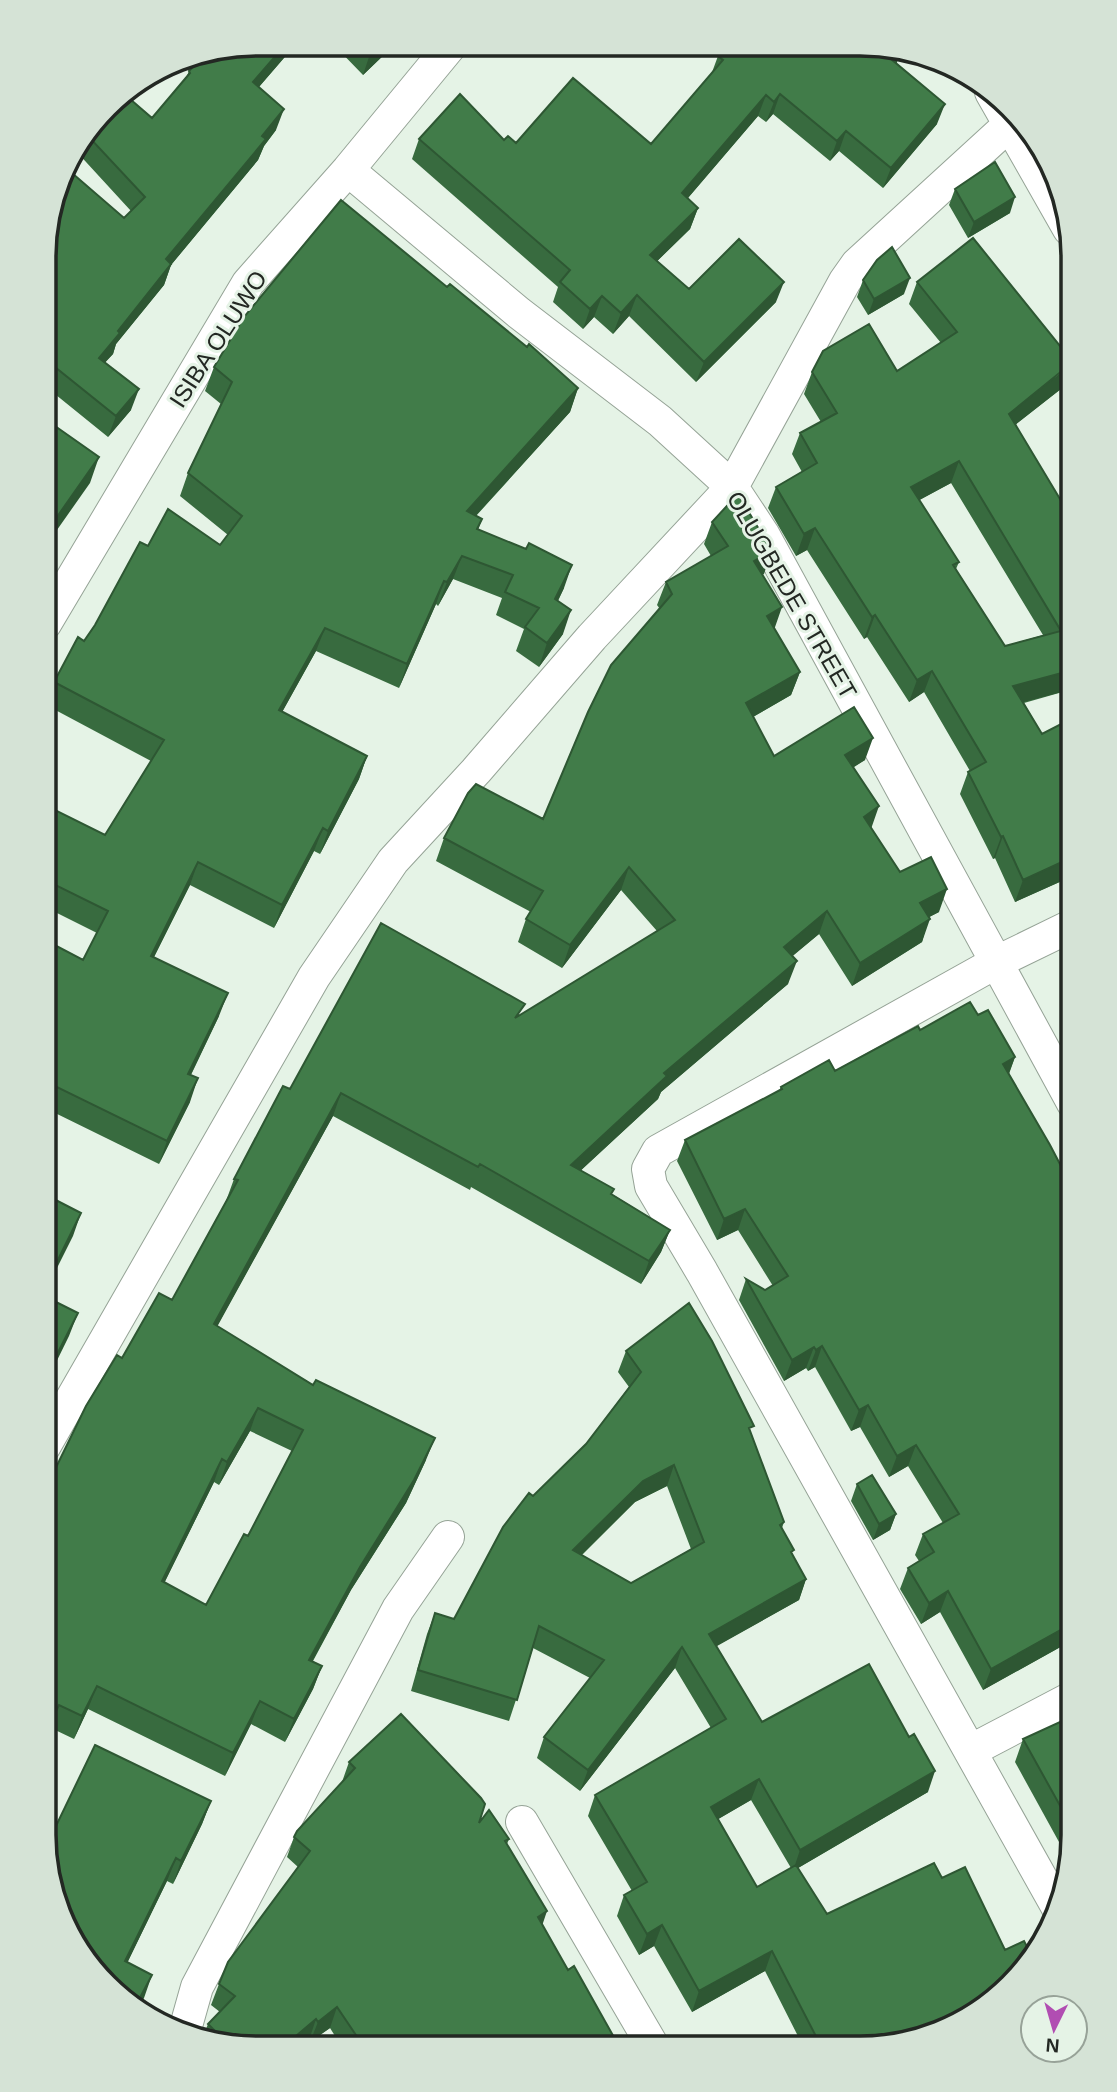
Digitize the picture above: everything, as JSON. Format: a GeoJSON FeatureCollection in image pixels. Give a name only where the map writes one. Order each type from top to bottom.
{"type":"FeatureCollection","features":[{"type":"Feature","properties":{"kind":"street","name":"ISIBA OLUWO"},"geometry":{"type":"LineString","coordinates":[[56,606],[248,283],[348,170],[442,56]]}},
{"type":"Feature","properties":{"kind":"street"},"geometry":{"type":"LineString","coordinates":[[56,1426],[314,977],[393,861],[476,771],[592,637],[732,487],[845,281],[857,264],[1010,124],[1052,199]]}},
{"type":"Feature","properties":{"kind":"street","name":"OLUGBEDE STREET"},"geometry":{"type":"LineString","coordinates":[[348,170],[519,313],[660,421],[732,487],[763,534],[1061,1081]]}},
{"type":"Feature","properties":{"kind":"street"},"geometry":{"type":"LineString","coordinates":[[1051,1896],[702,1272],[651,1186],[648,1169],[658,1151],[995,963],[1061,931]]}},
{"type":"Feature","properties":{"kind":"street"},"geometry":{"type":"LineString","coordinates":[[187,2023],[197,1987],[398,1609],[448,1537]]}},
{"type":"Feature","properties":{"kind":"street"},"geometry":{"type":"LineString","coordinates":[[970,1751],[1061,1703]]}},
{"type":"Feature","properties":{"kind":"street"},"geometry":{"type":"LineString","coordinates":[[522,1822],[647,2036]]}},
{"type":"Feature","properties":{"kind":"building"},"geometry":{"type":"Polygon","coordinates":[[[276,56],[253,82],[284,109],[262,136],[266,139],[166,259],[171,264],[99,358],[139,389],[116,416],[56,368],[56,257],[63,205],[74,175],[124,218],[145,197],[93,142],[115,115],[131,100],[152,118],[193,67],[218,60],[276,56]]]}},
{"type":"Feature","properties":{"kind":"building"},"geometry":{"type":"Polygon","coordinates":[[[718,56],[860,56],[891,59],[945,104],[891,168],[846,131],[837,141],[780,94],[774,102],[766,95],[682,193],[698,208],[650,255],[689,289],[739,239],[784,282],[704,362],[637,295],[621,313],[602,296],[590,309],[560,282],[570,270],[419,139],[460,94],[504,140],[508,136],[516,143],[573,78],[651,144],[723,60],[718,56]]]}},
{"type":"Feature","properties":{"kind":"building"},"geometry":{"type":"Polygon","coordinates":[[[995,162],[1015,197],[974,222],[955,189],[995,162]]]}},
{"type":"Feature","properties":{"kind":"building"},"geometry":{"type":"Polygon","coordinates":[[[341,200],[447,287],[450,284],[527,347],[529,344],[578,388],[467,511],[482,519],[477,529],[526,549],[529,543],[572,565],[555,599],[571,610],[547,643],[525,627],[539,608],[505,592],[513,575],[462,556],[447,582],[444,581],[407,664],[325,628],[279,710],[367,756],[328,831],[323,828],[282,905],[198,862],[151,956],[228,993],[188,1074],[198,1078],[167,1141],[57,1087],[56,1089],[56,946],[83,960],[108,911],[56,885],[56,810],[105,835],[164,740],[56,683],[56,678],[78,637],[84,641],[95,625],[140,542],[148,546],[168,509],[220,545],[242,516],[188,473],[232,382],[214,367],[244,317],[341,200]]]}},
{"type":"Feature","properties":{"kind":"building"},"geometry":{"type":"Polygon","coordinates":[[[973,238],[1061,347],[1061,372],[1009,414],[1061,501],[1061,631],[1061,673],[1013,686],[1042,734],[1061,724],[1061,863],[1023,880],[1003,836],[1001,837],[968,772],[986,762],[932,671],[917,680],[875,615],[872,617],[815,528],[804,534],[776,487],[817,463],[800,433],[837,413],[812,372],[823,351],[869,324],[897,371],[957,332],[917,282],[973,238]],[[959,461],[911,487],[959,562],[953,565],[1005,646],[1061,631],[959,461]]]}},
{"type":"Feature","properties":{"kind":"building"},"geometry":{"type":"Polygon","coordinates":[[[892,247],[910,278],[874,299],[863,280],[877,260],[892,247]]]}},
{"type":"Feature","properties":{"kind":"building"},"geometry":{"type":"Polygon","coordinates":[[[56,427],[99,457],[56,518],[56,427]]]}},
{"type":"Feature","properties":{"kind":"building"},"geometry":{"type":"Polygon","coordinates":[[[738,494],[772,551],[754,561],[782,607],[767,616],[800,672],[746,703],[774,756],[854,707],[873,738],[845,755],[879,806],[864,817],[900,872],[931,857],[947,889],[920,903],[930,919],[860,963],[827,911],[784,947],[797,961],[664,1073],[667,1076],[571,1165],[614,1189],[611,1194],[670,1230],[649,1261],[480,1164],[478,1167],[341,1093],[214,1324],[313,1385],[316,1380],[435,1438],[414,1480],[360,1567],[309,1660],[322,1666],[294,1719],[260,1701],[233,1753],[97,1686],[82,1716],[59,1705],[56,1711],[56,1467],[86,1406],[117,1355],[122,1358],[159,1293],[172,1300],[238,1180],[234,1179],[283,1086],[290,1089],[381,923],[525,1004],[515,1018],[675,920],[629,867],[570,945],[526,919],[543,891],[444,838],[468,793],[476,784],[543,819],[611,665],[672,594],[666,582],[728,546],[712,522],[738,494]],[[258,1408],[227,1462],[222,1459],[162,1581],[206,1605],[244,1534],[248,1536],[303,1430],[258,1408]]]}},
{"type":"Feature","properties":{"kind":"building"},"geometry":{"type":"Polygon","coordinates":[[[970,1002],[978,1015],[988,1010],[1015,1057],[1003,1064],[1061,1166],[1061,1630],[991,1669],[948,1591],[929,1603],[908,1568],[934,1552],[923,1534],[959,1514],[916,1445],[897,1456],[868,1405],[859,1410],[822,1346],[816,1350],[814,1347],[792,1360],[746,1279],[765,1290],[788,1276],[745,1209],[724,1219],[685,1140],[782,1089],[781,1087],[829,1060],[835,1071],[918,1026],[920,1030],[970,1002]]]}},
{"type":"Feature","properties":{"kind":"building"},"geometry":{"type":"Polygon","coordinates":[[[56,1200],[81,1213],[56,1264],[56,1200]]]}},
{"type":"Feature","properties":{"kind":"building"},"geometry":{"type":"Polygon","coordinates":[[[56,1302],[78,1313],[56,1356],[56,1302]]]}},
{"type":"Feature","properties":{"kind":"building"},"geometry":{"type":"Polygon","coordinates":[[[689,1303],[712,1341],[754,1426],[749,1428],[784,1522],[780,1525],[806,1579],[709,1634],[762,1722],[869,1664],[909,1737],[914,1734],[935,1771],[800,1850],[759,1779],[711,1807],[757,1887],[796,1865],[827,1914],[934,1863],[942,1878],[965,1867],[1005,1950],[1024,1941],[1027,1946],[1002,1977],[982,1994],[937,2021],[873,2036],[816,2036],[772,1951],[699,1991],[662,1925],[647,1934],[624,1895],[647,1882],[595,1795],[726,1719],[682,1647],[588,1770],[544,1737],[604,1660],[539,1626],[517,1700],[418,1670],[435,1613],[454,1619],[503,1527],[529,1493],[533,1496],[586,1444],[641,1372],[626,1351],[689,1303]],[[674,1465],[643,1481],[573,1550],[631,1583],[704,1542],[674,1465]]]}},
{"type":"Feature","properties":{"kind":"building"},"geometry":{"type":"Polygon","coordinates":[[[872,1475],[896,1514],[879,1524],[857,1484],[872,1475]]]}},
{"type":"Feature","properties":{"kind":"building"},"geometry":{"type":"Polygon","coordinates":[[[401,1714],[481,1798],[485,1804],[479,1823],[489,1810],[509,1839],[505,1841],[547,1911],[538,1917],[568,1970],[574,1966],[613,2036],[357,2036],[337,2007],[318,2022],[316,2019],[296,2036],[231,2034],[215,2031],[208,2024],[235,1996],[219,1984],[228,1962],[310,1851],[294,1837],[297,1831],[355,1768],[349,1762],[401,1714]]]}},
{"type":"Feature","properties":{"kind":"building"},"geometry":{"type":"Polygon","coordinates":[[[1061,1722],[1061,1807],[1023,1739],[1061,1722]]]}},
{"type":"Feature","properties":{"kind":"building"},"geometry":{"type":"Polygon","coordinates":[[[95,1745],[211,1801],[181,1861],[176,1858],[125,1961],[152,1975],[140,1998],[106,1968],[77,1924],[60,1874],[56,1826],[95,1745]]]}}]}
